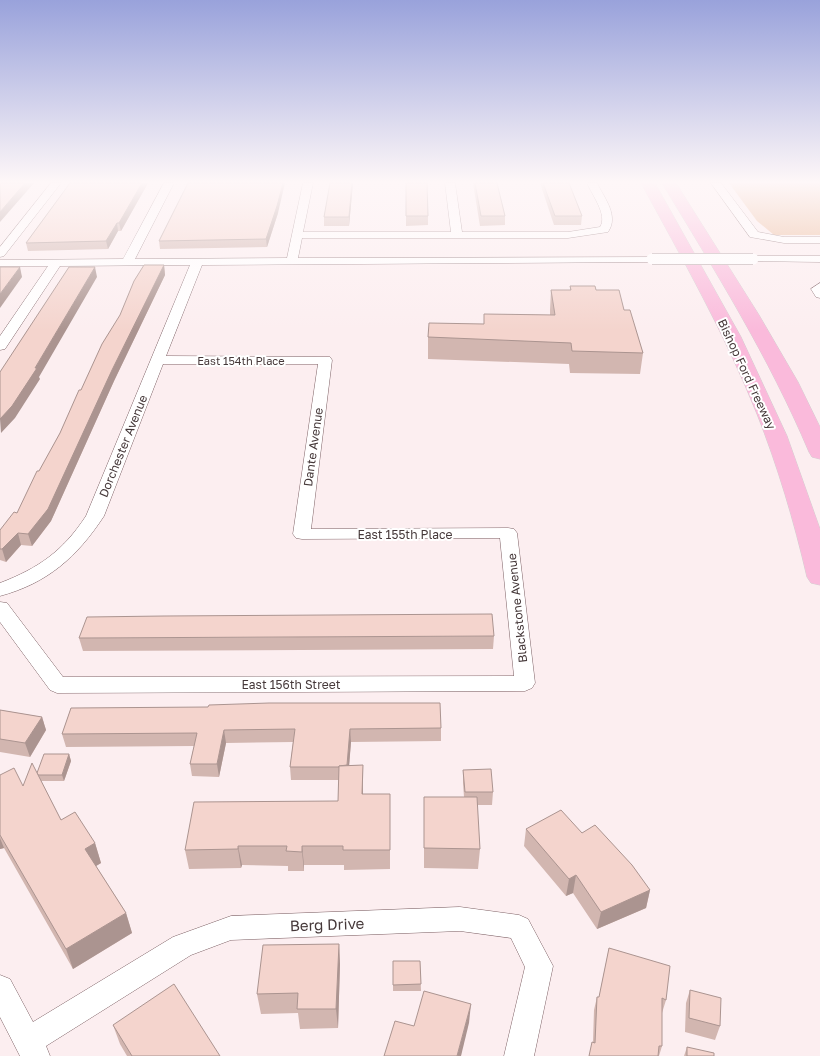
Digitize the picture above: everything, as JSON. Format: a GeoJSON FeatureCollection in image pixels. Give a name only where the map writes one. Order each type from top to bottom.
{"type":"FeatureCollection","features":[{"type":"Feature","properties":{"kind":"highway","name":"Bishop Ford Freeway"},"geometry":{"type":"LineString","coordinates":[[675,232],[736,345],[758,391],[793,483],[820,577]]}},
{"type":"Feature","properties":{"kind":"highway"},"geometry":{"type":"LineString","coordinates":[[699,232],[768,346],[793,393],[820,452]]}},
{"type":"Feature","properties":{"kind":"street"},"geometry":{"type":"LineString","coordinates":[[0,254],[17,232]]}},
{"type":"Feature","properties":{"kind":"street"},"geometry":{"type":"LineString","coordinates":[[127,262],[143,232]]}},
{"type":"Feature","properties":{"kind":"street"},"geometry":{"type":"LineString","coordinates":[[292,261],[298,235],[457,236],[583,232]]}},
{"type":"Feature","properties":{"kind":"street"},"geometry":{"type":"LineString","coordinates":[[752,232],[754,235],[784,240],[820,240]]}},
{"type":"Feature","properties":{"kind":"street"},"geometry":{"type":"LineString","coordinates":[[0,263],[820,259]]}},
{"type":"Feature","properties":{"kind":"street"},"geometry":{"type":"LineString","coordinates":[[0,346],[57,262]]}},
{"type":"Feature","properties":{"kind":"street","name":"Dorchester Avenue"},"geometry":{"type":"LineString","coordinates":[[0,590],[32,577],[52,565],[70,552],[84,535],[95,516],[197,262]]}},
{"type":"Feature","properties":{"kind":"street"},"geometry":{"type":"LineString","coordinates":[[820,286],[817,289],[820,294]]}},
{"type":"Feature","properties":{"kind":"street","name":"East 154th Place"},"geometry":{"type":"LineString","coordinates":[[158,360],[325,360]]}},
{"type":"Feature","properties":{"kind":"street","name":"Dante Avenue"},"geometry":{"type":"LineString","coordinates":[[302,534],[325,360]]}},
{"type":"Feature","properties":{"kind":"street","name":"East 155th Place"},"geometry":{"type":"LineString","coordinates":[[302,534],[508,533]]}},
{"type":"Feature","properties":{"kind":"street","name":"Blackstone Avenue"},"geometry":{"type":"LineString","coordinates":[[508,533],[525,683]]}},
{"type":"Feature","properties":{"kind":"street","name":"East 156th Street"},"geometry":{"type":"LineString","coordinates":[[0,608],[57,685],[525,683]]}},
{"type":"Feature","properties":{"kind":"street","name":"Berg Drive"},"geometry":{"type":"LineString","coordinates":[[31,1048],[182,946],[231,928],[460,919],[519,927],[539,966],[519,1056]]}},
{"type":"Feature","properties":{"kind":"street"},"geometry":{"type":"LineString","coordinates":[[0,988],[31,1048]]}},
{"type":"Feature","properties":{"kind":"shaded area"},"geometry":{"type":"Polygon","coordinates":[[[771,232],[820,232],[820,235],[774,235],[771,232]]]}},
{"type":"Feature","properties":{"kind":"building"},"geometry":{"type":"Polygon","coordinates":[[[34,232],[111,232],[106,241],[26,243],[34,232]]]}},
{"type":"Feature","properties":{"kind":"building"},"geometry":{"type":"Polygon","coordinates":[[[163,232],[268,232],[266,239],[159,241],[163,232]]]}},
{"type":"Feature","properties":{"kind":"building"},"geometry":{"type":"Polygon","coordinates":[[[144,265],[164,265],[112,370],[48,509],[28,534],[18,533],[0,549],[0,530],[14,512],[17,513],[37,471],[39,471],[60,433],[102,344],[120,315],[134,281],[144,265]]]}},
{"type":"Feature","properties":{"kind":"building"},"geometry":{"type":"Polygon","coordinates":[[[0,267],[20,267],[0,294],[0,267]]]}},
{"type":"Feature","properties":{"kind":"building"},"geometry":{"type":"Polygon","coordinates":[[[69,267],[95,267],[35,368],[37,368],[12,406],[0,419],[0,372],[69,267]]]}},
{"type":"Feature","properties":{"kind":"building"},"geometry":{"type":"Polygon","coordinates":[[[570,286],[595,286],[596,290],[619,290],[624,310],[630,310],[643,353],[572,351],[571,343],[428,337],[429,323],[484,324],[484,314],[555,315],[551,290],[571,290],[570,286]]]}},
{"type":"Feature","properties":{"kind":"building"},"geometry":{"type":"Polygon","coordinates":[[[492,614],[494,636],[79,638],[87,617],[492,614]]]}},
{"type":"Feature","properties":{"kind":"building"},"geometry":{"type":"Polygon","coordinates":[[[440,703],[441,728],[350,729],[347,765],[339,767],[290,767],[295,729],[224,730],[217,764],[190,764],[197,733],[62,734],[71,708],[208,707],[209,705],[440,703]]]}},
{"type":"Feature","properties":{"kind":"building"},"geometry":{"type":"Polygon","coordinates":[[[0,710],[42,717],[25,743],[0,739],[0,710]]]}},
{"type":"Feature","properties":{"kind":"building"},"geometry":{"type":"Polygon","coordinates":[[[44,754],[69,754],[62,775],[38,775],[37,773],[44,754]]]}},
{"type":"Feature","properties":{"kind":"building"},"geometry":{"type":"Polygon","coordinates":[[[32,763],[61,820],[75,812],[95,843],[85,849],[126,913],[66,949],[0,835],[0,775],[14,768],[23,786],[32,763]]]}},
{"type":"Feature","properties":{"kind":"building"},"geometry":{"type":"Polygon","coordinates":[[[363,765],[362,794],[390,794],[390,850],[343,850],[343,846],[302,846],[302,852],[286,851],[287,846],[238,846],[238,849],[185,850],[194,802],[338,801],[339,766],[363,765]]]}},
{"type":"Feature","properties":{"kind":"building"},"geometry":{"type":"Polygon","coordinates":[[[491,769],[493,792],[465,792],[463,770],[491,769]]]}},
{"type":"Feature","properties":{"kind":"building"},"geometry":{"type":"Polygon","coordinates":[[[424,797],[477,797],[480,849],[424,848],[424,797]]]}},
{"type":"Feature","properties":{"kind":"building"},"geometry":{"type":"Polygon","coordinates":[[[561,810],[582,833],[595,825],[632,865],[650,890],[601,912],[576,875],[569,879],[526,829],[561,810]]]}},
{"type":"Feature","properties":{"kind":"building"},"geometry":{"type":"Polygon","coordinates":[[[339,944],[336,1009],[297,1009],[298,993],[257,994],[263,945],[339,944]]]}},
{"type":"Feature","properties":{"kind":"building"},"geometry":{"type":"Polygon","coordinates":[[[609,948],[670,966],[666,1000],[662,998],[662,1046],[659,1046],[658,1056],[589,1056],[592,1042],[595,1043],[597,997],[599,997],[609,948]]]}},
{"type":"Feature","properties":{"kind":"building"},"geometry":{"type":"Polygon","coordinates":[[[393,961],[420,961],[421,984],[393,985],[393,961]]]}},
{"type":"Feature","properties":{"kind":"building"},"geometry":{"type":"Polygon","coordinates":[[[174,984],[220,1056],[132,1056],[113,1025],[174,984]]]}},
{"type":"Feature","properties":{"kind":"building"},"geometry":{"type":"Polygon","coordinates":[[[690,990],[721,998],[720,1026],[689,1018],[690,990]]]}},
{"type":"Feature","properties":{"kind":"building"},"geometry":{"type":"Polygon","coordinates":[[[424,991],[471,1004],[457,1056],[384,1056],[395,1021],[414,1026],[424,991]]]}},
{"type":"Feature","properties":{"kind":"building"},"geometry":{"type":"Polygon","coordinates":[[[687,1047],[714,1053],[714,1056],[687,1056],[687,1047]]]}}]}
